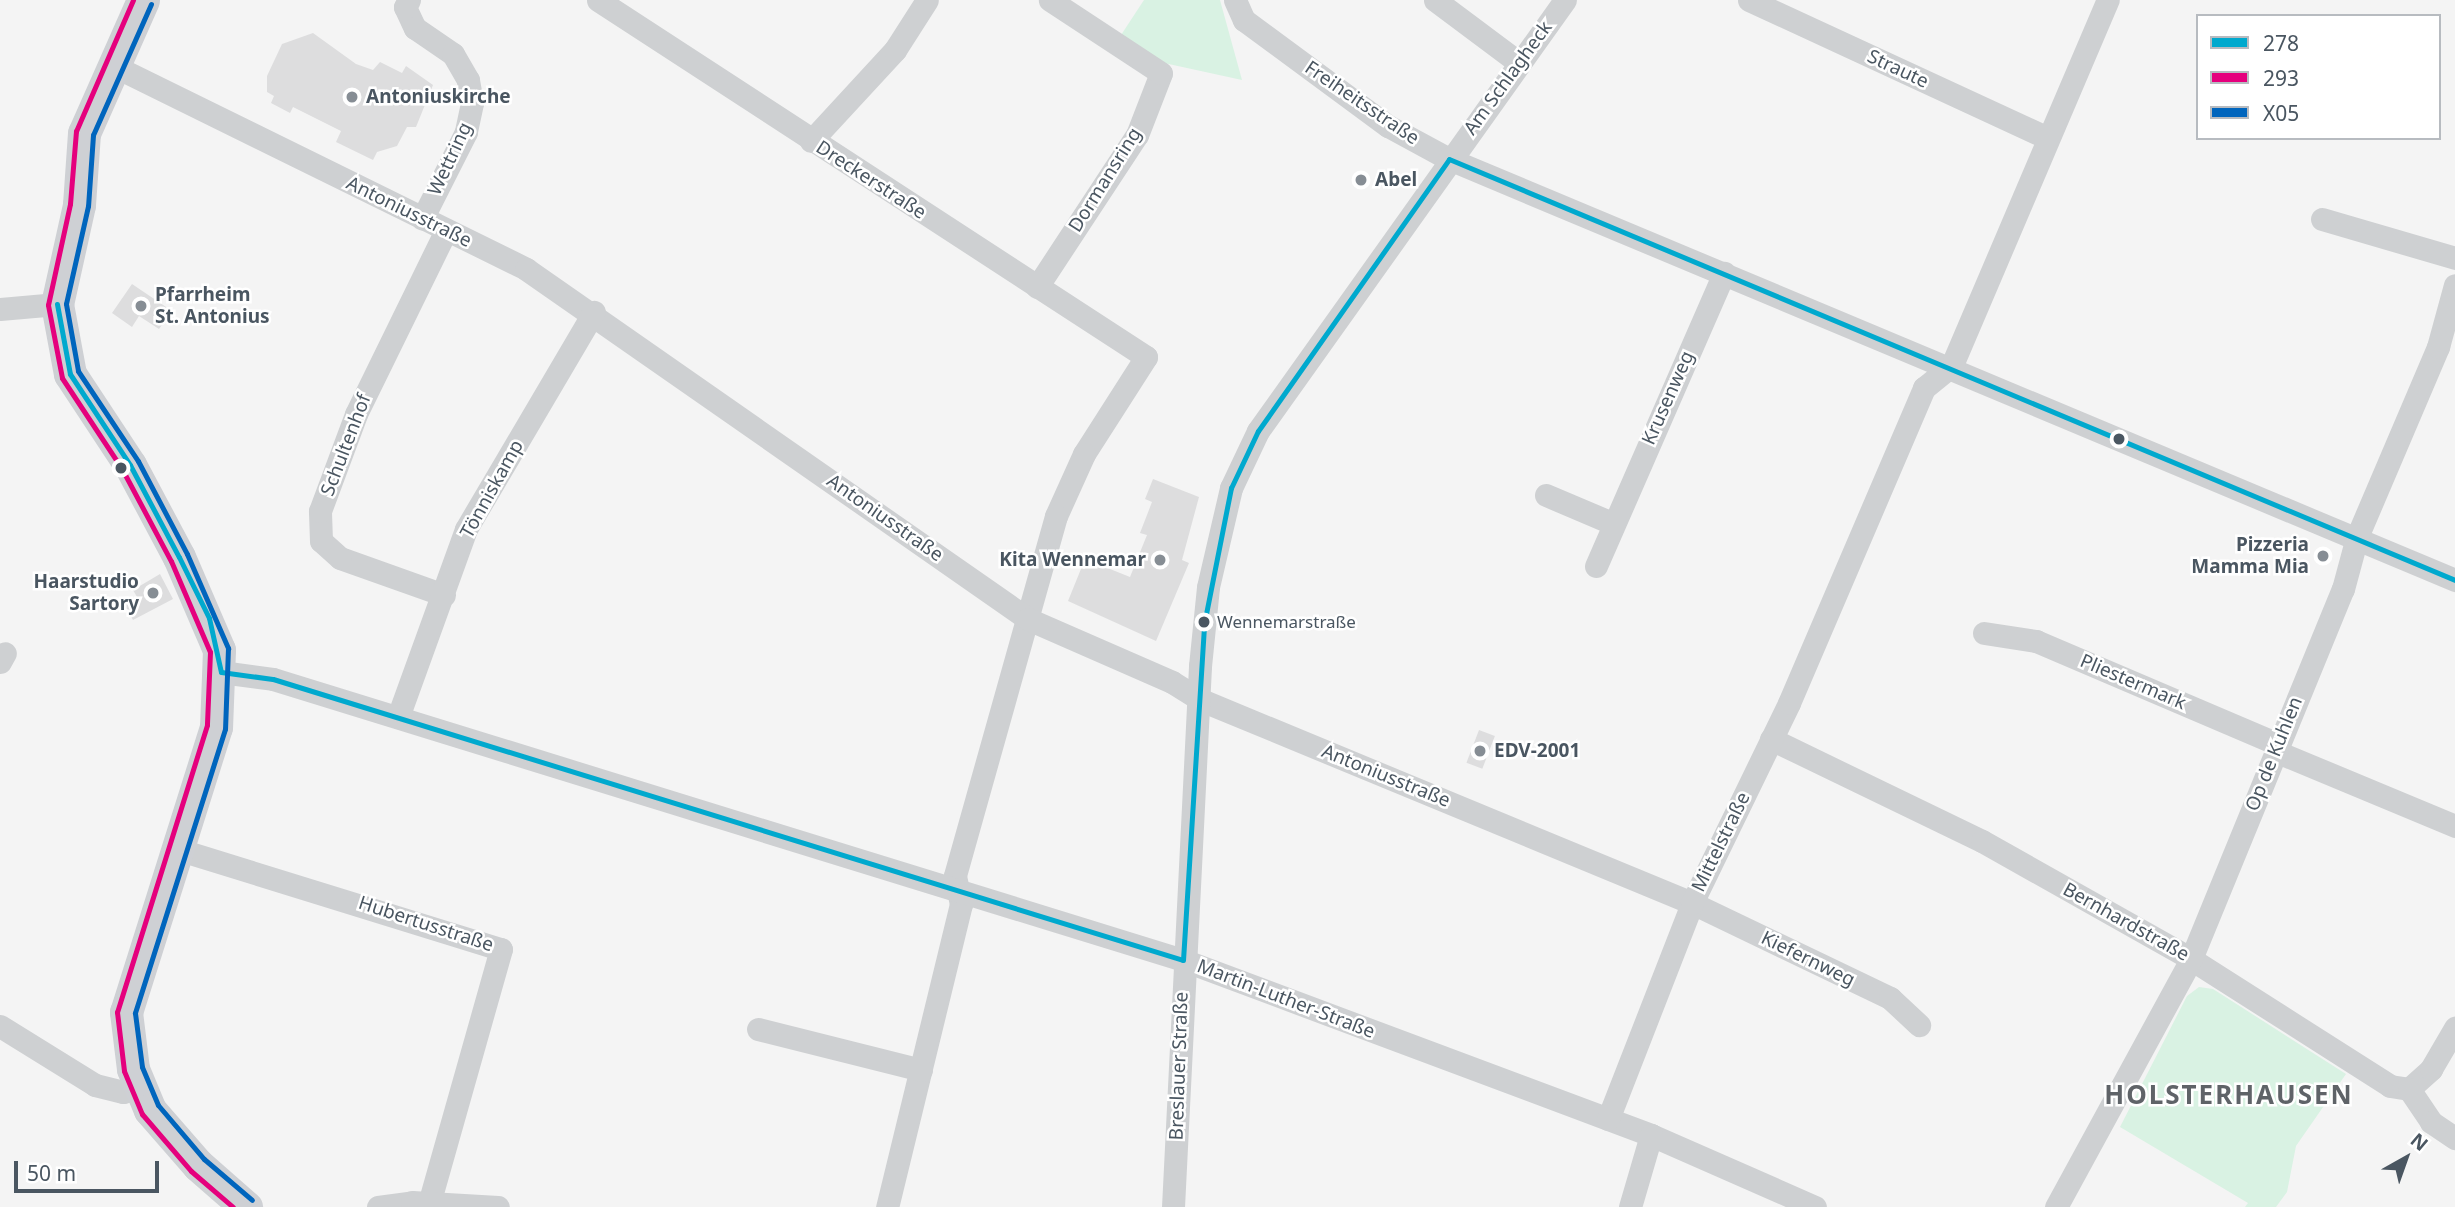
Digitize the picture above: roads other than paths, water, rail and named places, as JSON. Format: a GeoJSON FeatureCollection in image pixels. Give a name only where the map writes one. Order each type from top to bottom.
{"type":"FeatureCollection","features":[{"type":"Feature","properties":{"kind":"main road"},"geometry":{"type":"LineString","coordinates":[[143,0],[84,133],[79,205],[57,304],[70,374],[130,465],[179,557],[209,618],[221,671],[213,740],[126,1012],[139,1088],[165,1131],[246,1207]]}},
{"type":"Feature","properties":{"kind":"street","name":"Wettring"},"geometry":{"type":"LineString","coordinates":[[409,0],[405,7],[415,28],[453,54],[468,80],[472,103],[466,132],[422,219]]}},
{"type":"Feature","properties":{"kind":"street","name":"Dreckerstraße"},"geometry":{"type":"LineString","coordinates":[[598,0],[1146,357],[1084,454],[1056,516],[1028,619]]}},
{"type":"Feature","properties":{"kind":"street"},"geometry":{"type":"LineString","coordinates":[[811,141],[895,50],[927,0]]}},
{"type":"Feature","properties":{"kind":"street","name":"Dormansring"},"geometry":{"type":"LineString","coordinates":[[1037,288],[1137,135],[1161,73],[1050,0]]}},
{"type":"Feature","properties":{"kind":"street"},"geometry":{"type":"LineString","coordinates":[[1435,0],[1518,62]]}},
{"type":"Feature","properties":{"kind":"street","name":"Am Schlagheck"},"geometry":{"type":"LineString","coordinates":[[1258,431],[1518,62],[1565,0]]}},
{"type":"Feature","properties":{"kind":"street","name":"Straute"},"geometry":{"type":"LineString","coordinates":[[1749,0],[2048,138]]}},
{"type":"Feature","properties":{"kind":"street","name":"Mittelstraße"},"geometry":{"type":"LineString","coordinates":[[1608,1119],[1692,902],[1771,739],[1924,388],[1952,365],[2108,0]]}},
{"type":"Feature","properties":{"kind":"street","name":"Freiheitsstraße"},"geometry":{"type":"LineString","coordinates":[[1239,10],[1388,126],[1449,159],[1952,365],[2455,580]]}},
{"type":"Feature","properties":{"kind":"street","name":"Antoniusstraße"},"geometry":{"type":"LineString","coordinates":[[112,65],[526,269],[594,312],[1028,619],[1172,682],[1201,700],[1692,902]]}},
{"type":"Feature","properties":{"kind":"street"},"geometry":{"type":"LineString","coordinates":[[2322,219],[2455,258]]}},
{"type":"Feature","properties":{"kind":"street","name":"Schultenhof"},"geometry":{"type":"LineString","coordinates":[[444,595],[340,558],[321,541],[320,511],[356,414],[446,230]]}},
{"type":"Feature","properties":{"kind":"street","name":"Krusenweg"},"geometry":{"type":"LineString","coordinates":[[1596,566],[1612,523],[1724,273]]}},
{"type":"Feature","properties":{"kind":"street","name":"Op de Kuhlen"},"geometry":{"type":"LineString","coordinates":[[2056,1207],[2101,1132],[2191,958],[2343,589],[2357,537],[2438,347],[2455,285]]}},
{"type":"Feature","properties":{"kind":"street"},"geometry":{"type":"LineString","coordinates":[[0,309],[57,304]]}},
{"type":"Feature","properties":{"kind":"street","name":"Tönniskamp"},"geometry":{"type":"LineString","coordinates":[[398,717],[466,529],[594,312]]}},
{"type":"Feature","properties":{"kind":"street","name":"Breslauer Straße"},"geometry":{"type":"LineString","coordinates":[[1173,1207],[1183,960],[1208,587],[1221,524],[1258,431]]}},
{"type":"Feature","properties":{"kind":"street"},"geometry":{"type":"LineString","coordinates":[[1546,495],[1612,523]]}},
{"type":"Feature","properties":{"kind":"street"},"geometry":{"type":"LineString","coordinates":[[887,1207],[961,904],[955,876],[1028,619]]}},
{"type":"Feature","properties":{"kind":"street","name":"Pliestermark"},"geometry":{"type":"LineString","coordinates":[[1984,633],[2036,641],[2455,826]]}},
{"type":"Feature","properties":{"kind":"street","name":"Martin-Luther-Straße"},"geometry":{"type":"LineString","coordinates":[[221,671],[273,679],[1183,960],[1608,1119],[1815,1207]]}},
{"type":"Feature","properties":{"kind":"street","name":"Bernhardstraße"},"geometry":{"type":"LineString","coordinates":[[1771,739],[1982,841],[2191,958],[2389,1086],[2409,1089]]}},
{"type":"Feature","properties":{"kind":"street","name":"Hubertusstraße"},"geometry":{"type":"LineString","coordinates":[[177,849],[501,949],[429,1203]]}},
{"type":"Feature","properties":{"kind":"street","name":"Kiefernweg"},"geometry":{"type":"LineString","coordinates":[[1692,902],[1890,998],[1919,1025]]}},
{"type":"Feature","properties":{"kind":"street"},"geometry":{"type":"LineString","coordinates":[[0,1026],[95,1085],[123,1092],[139,1088]]}},
{"type":"Feature","properties":{"kind":"street"},"geometry":{"type":"LineString","coordinates":[[2455,1027],[2426,1077],[2409,1089],[2431,1122],[2455,1138]]}},
{"type":"Feature","properties":{"kind":"street"},"geometry":{"type":"LineString","coordinates":[[758,1030],[921,1070]]}},
{"type":"Feature","properties":{"kind":"street"},"geometry":{"type":"LineString","coordinates":[[1630,1207],[1651,1136]]}},
{"type":"Feature","properties":{"kind":"street"},"geometry":{"type":"LineString","coordinates":[[378,1207],[429,1203],[498,1207]]}},
{"type":"Feature","properties":{"kind":"place","name":"Antoniuskirche"},"geometry":{"type":"Point","coordinates":[352,97]}},
{"type":"Feature","properties":{"kind":"place","name":"Abel"},"geometry":{"type":"Point","coordinates":[1361,180]}},
{"type":"Feature","properties":{"kind":"place","name":"Pfarrheim St. Antonius"},"geometry":{"type":"Point","coordinates":[141,306]}},
{"type":"Feature","properties":{"kind":"place","name":"Pizzeria Mamma Mia"},"geometry":{"type":"Point","coordinates":[2323,556]}},
{"type":"Feature","properties":{"kind":"place","name":"Kita Wennemar"},"geometry":{"type":"Point","coordinates":[1160,560]}},
{"type":"Feature","properties":{"kind":"place","name":"Haarstudio Sartory"},"geometry":{"type":"Point","coordinates":[153,593]}},
{"type":"Feature","properties":{"kind":"place","name":"Wennemarstraße"},"geometry":{"type":"Point","coordinates":[1204,622]}},
{"type":"Feature","properties":{"kind":"place","name":"EDV-2001"},"geometry":{"type":"Point","coordinates":[1480,751]}},
{"type":"Feature","properties":{"kind":"district","name":"HOLSTERHAUSEN"},"geometry":{"type":"Point","coordinates":[2229,1095]}}]}
